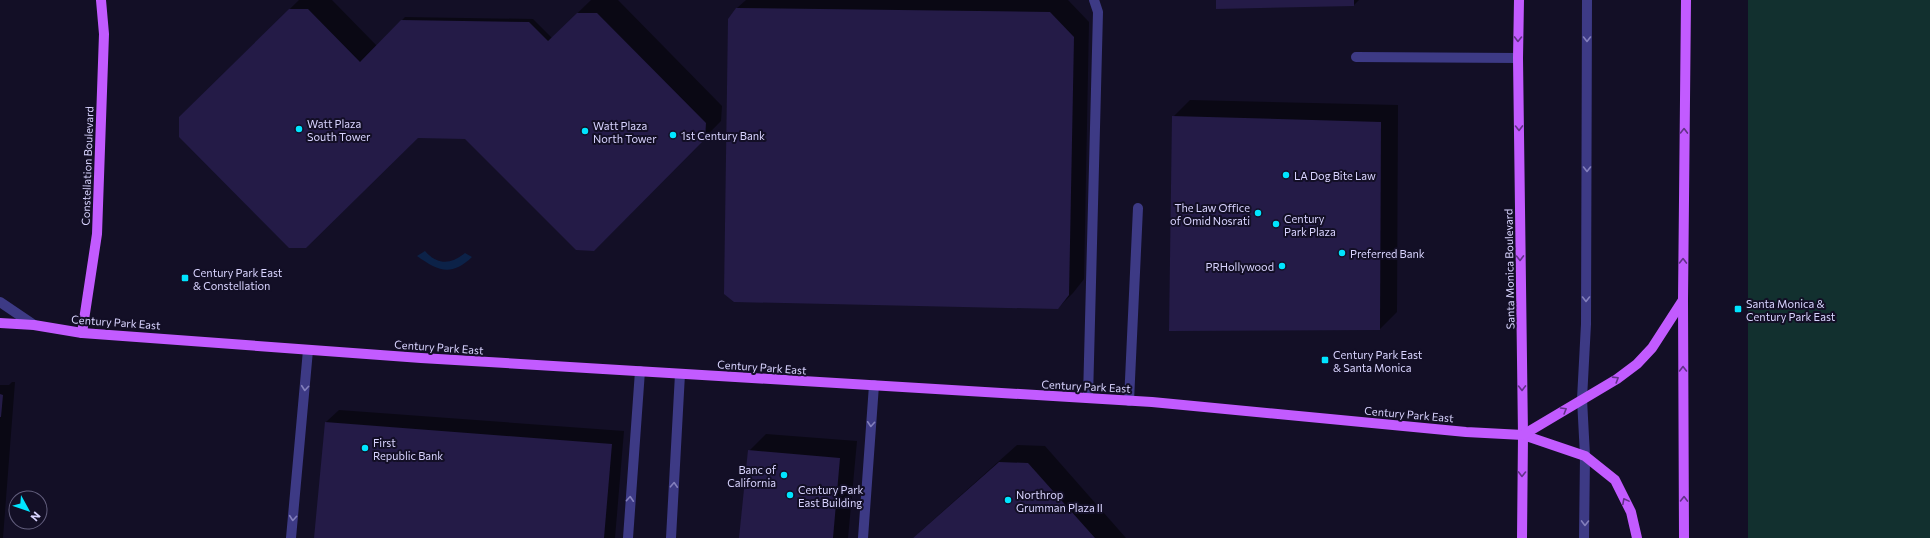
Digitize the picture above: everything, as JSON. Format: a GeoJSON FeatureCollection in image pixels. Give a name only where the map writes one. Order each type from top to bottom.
{"type":"FeatureCollection","features":[{"type":"Feature","properties":{"kind":"main road","name":"Constellation Boulevard"},"geometry":{"type":"LineString","coordinates":[[82,333],[96,234],[104,34],[101,0]]}},
{"type":"Feature","properties":{"kind":"main road","name":"Santa Monica Boulevard"},"geometry":{"type":"LineString","coordinates":[[1519,0],[1518,58],[1523,435],[1522,538]]}},
{"type":"Feature","properties":{"kind":"main road"},"geometry":{"type":"LineString","coordinates":[[1684,538],[1683,300],[1686,0]]}},
{"type":"Feature","properties":{"kind":"main road"},"geometry":{"type":"LineString","coordinates":[[1523,435],[1637,364],[1652,348],[1683,300]]}},
{"type":"Feature","properties":{"kind":"main road","name":"Century Park East"},"geometry":{"type":"LineString","coordinates":[[0,323],[34,325],[82,333],[308,350],[1129,401],[1466,432],[1523,435],[1586,456]]}},
{"type":"Feature","properties":{"kind":"main road"},"geometry":{"type":"LineString","coordinates":[[1586,456],[1615,480],[1631,512],[1637,538]]}},
{"type":"Feature","properties":{"kind":"lane"},"geometry":{"type":"LineString","coordinates":[[1088,398],[1098,12],[1094,0]]}},
{"type":"Feature","properties":{"kind":"lane"},"geometry":{"type":"LineString","coordinates":[[1584,538],[1586,456],[1582,399],[1586,324],[1587,0]]}},
{"type":"Feature","properties":{"kind":"lane"},"geometry":{"type":"LineString","coordinates":[[1356,57],[1518,58]]}},
{"type":"Feature","properties":{"kind":"lane"},"geometry":{"type":"LineString","coordinates":[[1129,401],[1138,208]]}},
{"type":"Feature","properties":{"kind":"lane"},"geometry":{"type":"LineString","coordinates":[[0,302],[34,325]]}},
{"type":"Feature","properties":{"kind":"lane"},"geometry":{"type":"LineString","coordinates":[[291,538],[308,350]]}},
{"type":"Feature","properties":{"kind":"lane"},"geometry":{"type":"LineString","coordinates":[[628,538],[640,371]]}},
{"type":"Feature","properties":{"kind":"lane"},"geometry":{"type":"LineString","coordinates":[[671,538],[680,374]]}},
{"type":"Feature","properties":{"kind":"lane"},"geometry":{"type":"LineString","coordinates":[[863,538],[874,386]]}},
{"type":"Feature","properties":{"kind":"green space"},"geometry":{"type":"Polygon","coordinates":[[[1748,0],[1930,0],[1930,538],[1748,538],[1748,0]]]}},
{"type":"Feature","properties":{"kind":"water"},"geometry":{"type":"Polygon","coordinates":[[[425,251],[434,259],[444,262],[455,260],[465,253],[472,257],[458,267],[444,270],[417,256],[425,251]]]}},
{"type":"Feature","properties":{"kind":"building"},"geometry":{"type":"Polygon","coordinates":[[[1216,0],[1354,0],[1354,6],[1216,9],[1216,0]]]}},
{"type":"Feature","properties":{"kind":"building"},"geometry":{"type":"Polygon","coordinates":[[[736,8],[1050,12],[1074,37],[1069,295],[1058,309],[734,302],[724,294],[728,19],[736,8]]]}},
{"type":"Feature","properties":{"kind":"building"},"geometry":{"type":"Polygon","coordinates":[[[289,9],[308,9],[360,62],[401,20],[529,22],[548,41],[577,13],[597,13],[706,123],[705,139],[594,251],[576,250],[465,139],[418,138],[306,248],[289,248],[179,137],[179,117],[289,9]]]}},
{"type":"Feature","properties":{"kind":"building","name":"Century Park Plaza"},"geometry":{"type":"Polygon","coordinates":[[[1172,116],[1381,122],[1380,330],[1169,331],[1172,116]]]}},
{"type":"Feature","properties":{"kind":"building"},"geometry":{"type":"Polygon","coordinates":[[[0,394],[3,395],[1,417],[0,417],[0,394]]]}},
{"type":"Feature","properties":{"kind":"building"},"geometry":{"type":"Polygon","coordinates":[[[325,422],[612,444],[604,538],[314,538],[325,422]]]}},
{"type":"Feature","properties":{"kind":"building","name":"Century Park East Building"},"geometry":{"type":"Polygon","coordinates":[[[748,450],[840,458],[833,538],[739,538],[748,450]]]}},
{"type":"Feature","properties":{"kind":"building","name":"Northrop Grumman Plaza II"},"geometry":{"type":"Polygon","coordinates":[[[999,462],[1028,463],[1095,538],[913,538],[999,462]]]}},
{"type":"Feature","properties":{"kind":"place","name":"Watt Plaza South Tower"},"geometry":{"type":"Point","coordinates":[299,129]}},
{"type":"Feature","properties":{"kind":"place","name":"Watt Plaza North Tower"},"geometry":{"type":"Point","coordinates":[585,131]}},
{"type":"Feature","properties":{"kind":"place","name":"1st Century Bank"},"geometry":{"type":"Point","coordinates":[673,135]}},
{"type":"Feature","properties":{"kind":"place","name":"LA Dog Bite Law"},"geometry":{"type":"Point","coordinates":[1286,175]}},
{"type":"Feature","properties":{"kind":"place","name":"The Law Office of Omid Nosrati"},"geometry":{"type":"Point","coordinates":[1258,213]}},
{"type":"Feature","properties":{"kind":"place","name":"Century Park Plaza"},"geometry":{"type":"Point","coordinates":[1276,224]}},
{"type":"Feature","properties":{"kind":"place","name":"Preferred Bank"},"geometry":{"type":"Point","coordinates":[1342,253]}},
{"type":"Feature","properties":{"kind":"place","name":"PRHollywood"},"geometry":{"type":"Point","coordinates":[1282,266]}},
{"type":"Feature","properties":{"kind":"place","name":"Century Park East & Constellation"},"geometry":{"type":"Point","coordinates":[185,278]}},
{"type":"Feature","properties":{"kind":"place","name":"Santa Monica & Century Park East"},"geometry":{"type":"Point","coordinates":[1738,309]}},
{"type":"Feature","properties":{"kind":"place","name":"Century Park East & Santa Monica"},"geometry":{"type":"Point","coordinates":[1325,360]}},
{"type":"Feature","properties":{"kind":"place","name":"First Republic Bank"},"geometry":{"type":"Point","coordinates":[365,448]}},
{"type":"Feature","properties":{"kind":"place","name":"Banc of California"},"geometry":{"type":"Point","coordinates":[784,475]}},
{"type":"Feature","properties":{"kind":"place","name":"Century Park East Building"},"geometry":{"type":"Point","coordinates":[790,495]}},
{"type":"Feature","properties":{"kind":"place","name":"Northrop Grumman Plaza II"},"geometry":{"type":"Point","coordinates":[1008,500]}}]}
